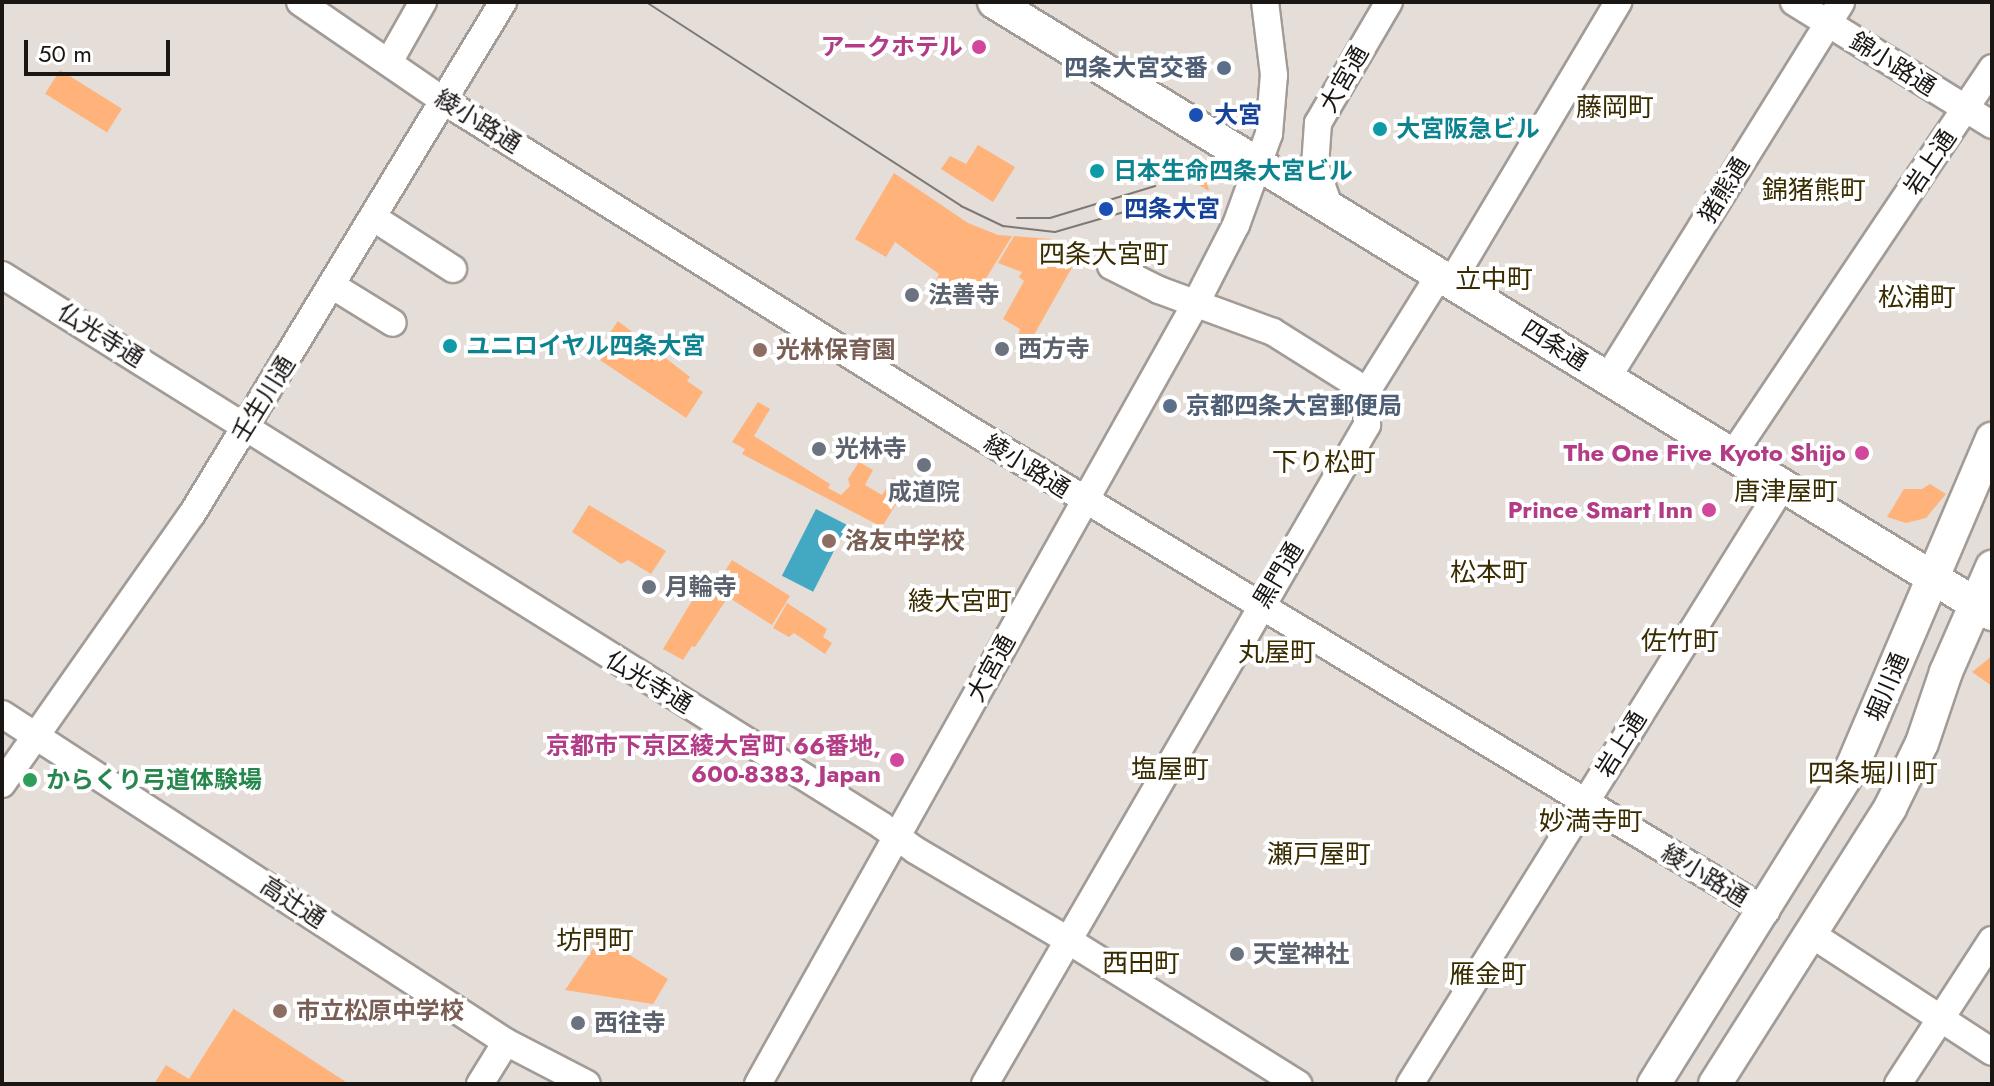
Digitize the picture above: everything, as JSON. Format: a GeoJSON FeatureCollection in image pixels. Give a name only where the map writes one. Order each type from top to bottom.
{"type":"FeatureCollection","features":[{"type":"Feature","properties":{"kind":"main road","name":"四条通"},"geometry":{"type":"LineString","coordinates":[[994,2],[1984,609]]}},
{"type":"Feature","properties":{"kind":"main road","name":"堀川通"},"geometry":{"type":"LineString","coordinates":[[1654,1084],[1766,911],[1852,767],[1992,439]]}},
{"type":"Feature","properties":{"kind":"main road","name":"堀川通"},"geometry":{"type":"LineString","coordinates":[[1715,1084],[1890,808],[1922,743],[1946,672],[1984,609],[1992,567]]}},
{"type":"Feature","properties":{"kind":"street","name":"綾小路通"},"geometry":{"type":"LineString","coordinates":[[300,2],[444,101],[1084,501],[1766,911]]}},
{"type":"Feature","properties":{"kind":"street"},"geometry":{"type":"LineString","coordinates":[[389,62],[423,2]]}},
{"type":"Feature","properties":{"kind":"street","name":"壬生川通"},"geometry":{"type":"LineString","coordinates":[[2,784],[192,514],[503,2]]}},
{"type":"Feature","properties":{"kind":"street","name":"大宮通"},"geometry":{"type":"LineString","coordinates":[[758,1084],[1196,303],[1236,225],[1269,134],[1274,75],[1265,2]]}},
{"type":"Feature","properties":{"kind":"street","name":"大宮通"},"geometry":{"type":"LineString","coordinates":[[1329,206],[1315,166],[1318,123],[1389,2]]}},
{"type":"Feature","properties":{"kind":"street"},"geometry":{"type":"LineString","coordinates":[[1111,266],[1159,290],[1273,332],[1367,391],[1446,278],[1618,2]]}},
{"type":"Feature","properties":{"kind":"street","name":"錦小路通"},"geometry":{"type":"LineString","coordinates":[[1794,2],[1834,13],[1992,125]]}},
{"type":"Feature","properties":{"kind":"street","name":"猪熊通"},"geometry":{"type":"LineString","coordinates":[[1608,377],[1834,13]]}},
{"type":"Feature","properties":{"kind":"street","name":"岩上通"},"geometry":{"type":"LineString","coordinates":[[1733,454],[1992,68]]}},
{"type":"Feature","properties":{"kind":"street"},"geometry":{"type":"LineString","coordinates":[[374,218],[453,269]]}},
{"type":"Feature","properties":{"kind":"street","name":"仏光寺通"},"geometry":{"type":"LineString","coordinates":[[2,275],[897,837],[1298,1084]]}},
{"type":"Feature","properties":{"kind":"street"},"geometry":{"type":"LineString","coordinates":[[333,286],[393,323]]}},
{"type":"Feature","properties":{"kind":"street","name":"黒門通"},"geometry":{"type":"LineString","coordinates":[[985,1084],[1259,606],[1367,425],[1367,391]]}},
{"type":"Feature","properties":{"kind":"street","name":"岩上通"},"geometry":{"type":"LineString","coordinates":[[1410,1084],[1783,485]]}},
{"type":"Feature","properties":{"kind":"street","name":"高辻通"},"geometry":{"type":"LineString","coordinates":[[2,714],[506,1042],[587,1084]]}},
{"type":"Feature","properties":{"kind":"street"},"geometry":{"type":"LineString","coordinates":[[1811,934],[1992,1052]]}},
{"type":"Feature","properties":{"kind":"street"},"geometry":{"type":"LineString","coordinates":[[1898,1084],[1992,940]]}},
{"type":"Feature","properties":{"kind":"street"},"geometry":{"type":"LineString","coordinates":[[480,1084],[506,1042]]}},
{"type":"Feature","properties":{"kind":"shaded area"},"geometry":{"type":"Polygon","coordinates":[[[60,70],[122,109],[107,132],[45,94],[60,70]]]}},
{"type":"Feature","properties":{"kind":"shaded area"},"geometry":{"type":"Polygon","coordinates":[[[978,145],[1015,167],[993,202],[941,169],[950,156],[966,164],[978,145]]]}},
{"type":"Feature","properties":{"kind":"shaded area"},"geometry":{"type":"Polygon","coordinates":[[[1194,159],[1205,173],[1209,191],[1194,182],[1189,166],[1194,159]]]}},
{"type":"Feature","properties":{"kind":"shaded area"},"geometry":{"type":"Polygon","coordinates":[[[894,173],[968,223],[998,235],[1012,236],[971,303],[936,281],[939,274],[895,242],[886,257],[855,239],[894,173]]]}},
{"type":"Feature","properties":{"kind":"shaded area"},"geometry":{"type":"Polygon","coordinates":[[[1014,236],[1051,239],[1079,255],[1030,342],[1018,335],[1020,329],[1003,319],[1024,281],[1019,277],[1022,272],[998,263],[1014,236]]]}},
{"type":"Feature","properties":{"kind":"shaded area"},"geometry":{"type":"Polygon","coordinates":[[[618,321],[690,377],[687,381],[703,392],[686,418],[594,356],[618,321]]]}},
{"type":"Feature","properties":{"kind":"shaded area"},"geometry":{"type":"Polygon","coordinates":[[[758,402],[770,409],[754,436],[830,484],[828,488],[841,495],[850,486],[848,479],[859,462],[873,470],[865,485],[882,495],[893,478],[907,486],[882,527],[742,454],[745,449],[732,442],[758,402]]]}},
{"type":"Feature","properties":{"kind":"shaded area"},"geometry":{"type":"Polygon","coordinates":[[[1930,484],[1946,494],[1926,518],[1906,523],[1887,517],[1904,489],[1922,489],[1930,484]]]}},
{"type":"Feature","properties":{"kind":"shaded area"},"geometry":{"type":"Polygon","coordinates":[[[589,505],[666,551],[651,574],[628,560],[621,564],[572,532],[589,505]]]}},
{"type":"Feature","properties":{"kind":"shaded area"},"geometry":{"type":"Polygon","coordinates":[[[732,560],[790,596],[772,625],[728,597],[683,660],[663,649],[707,576],[718,582],[732,560]]]}},
{"type":"Feature","properties":{"kind":"shaded area"},"geometry":{"type":"Polygon","coordinates":[[[787,603],[827,629],[823,637],[832,643],[825,654],[794,633],[789,637],[773,628],[787,603]]]}},
{"type":"Feature","properties":{"kind":"shaded area"},"geometry":{"type":"Polygon","coordinates":[[[1992,656],[1992,686],[1972,672],[1992,656]]]}},
{"type":"Feature","properties":{"kind":"shaded area"},"geometry":{"type":"Polygon","coordinates":[[[601,937],[668,979],[653,1004],[565,990],[601,937]]]}},
{"type":"Feature","properties":{"kind":"shaded area"},"geometry":{"type":"Polygon","coordinates":[[[234,1008],[349,1084],[154,1084],[166,1065],[189,1079],[234,1008]]]}},
{"type":"Feature","properties":{"kind":"water"},"geometry":{"type":"Polygon","coordinates":[[[816,509],[847,525],[813,592],[782,576],[816,509]]]}},
{"type":"Feature","properties":{"kind":"tram line"},"geometry":{"type":"LineString","coordinates":[[646,2],[961,206],[1003,226],[1055,232],[1159,202]]}},
{"type":"Feature","properties":{"kind":"tram line"},"geometry":{"type":"LineString","coordinates":[[1017,218],[1050,218],[1155,186]]}},
{"type":"Feature","properties":{"kind":"place","name":"アークホテル"},"geometry":{"type":"Point","coordinates":[979,47]}},
{"type":"Feature","properties":{"kind":"place","name":"四条大宮交番"},"geometry":{"type":"Point","coordinates":[1224,68]}},
{"type":"Feature","properties":{"kind":"place","name":"大宮"},"geometry":{"type":"Point","coordinates":[1196,115]}},
{"type":"Feature","properties":{"kind":"place","name":"大宮阪急ビル"},"geometry":{"type":"Point","coordinates":[1380,129]}},
{"type":"Feature","properties":{"kind":"place","name":"日本生命四条大宮ビル"},"geometry":{"type":"Point","coordinates":[1097,171]}},
{"type":"Feature","properties":{"kind":"place","name":"四条大宮"},"geometry":{"type":"Point","coordinates":[1106,209]}},
{"type":"Feature","properties":{"kind":"place","name":"法善寺"},"geometry":{"type":"Point","coordinates":[912,295]}},
{"type":"Feature","properties":{"kind":"place","name":"ユニロイヤル四条大宮"},"geometry":{"type":"Point","coordinates":[450,346]}},
{"type":"Feature","properties":{"kind":"place","name":"西方寺"},"geometry":{"type":"Point","coordinates":[1002,349]}},
{"type":"Feature","properties":{"kind":"place","name":"光林保育園"},"geometry":{"type":"Point","coordinates":[760,350]}},
{"type":"Feature","properties":{"kind":"place","name":"京都四条大宮郵便局"},"geometry":{"type":"Point","coordinates":[1170,406]}},
{"type":"Feature","properties":{"kind":"place","name":"光林寺"},"geometry":{"type":"Point","coordinates":[819,449]}},
{"type":"Feature","properties":{"kind":"place","name":"The One Five Kyoto Shijo"},"geometry":{"type":"Point","coordinates":[1862,453]}},
{"type":"Feature","properties":{"kind":"place","name":"成道院"},"geometry":{"type":"Point","coordinates":[924,465]}},
{"type":"Feature","properties":{"kind":"place","name":"Prince Smart Inn"},"geometry":{"type":"Point","coordinates":[1709,510]}},
{"type":"Feature","properties":{"kind":"place","name":"洛友中学校"},"geometry":{"type":"Point","coordinates":[829,541]}},
{"type":"Feature","properties":{"kind":"place","name":"月輪寺"},"geometry":{"type":"Point","coordinates":[649,587]}},
{"type":"Feature","properties":{"kind":"place","name":"京都市下京区綾大宮町 66番地, 600-8383, Japan"},"geometry":{"type":"Point","coordinates":[897,760]}},
{"type":"Feature","properties":{"kind":"place","name":"からくり弓道体験場"},"geometry":{"type":"Point","coordinates":[30,780]}},
{"type":"Feature","properties":{"kind":"place","name":"天堂神社"},"geometry":{"type":"Point","coordinates":[1237,954]}},
{"type":"Feature","properties":{"kind":"place","name":"市立松原中学校"},"geometry":{"type":"Point","coordinates":[280,1011]}},
{"type":"Feature","properties":{"kind":"place","name":"西往寺"},"geometry":{"type":"Point","coordinates":[578,1023]}},
{"type":"Feature","properties":{"kind":"district","name":"藤岡町"},"geometry":{"type":"Point","coordinates":[1615,108]}},
{"type":"Feature","properties":{"kind":"district","name":"錦猪熊町"},"geometry":{"type":"Point","coordinates":[1814,191]}},
{"type":"Feature","properties":{"kind":"district","name":"四条大宮町"},"geometry":{"type":"Point","coordinates":[1104,255]}},
{"type":"Feature","properties":{"kind":"district","name":"立中町"},"geometry":{"type":"Point","coordinates":[1494,280]}},
{"type":"Feature","properties":{"kind":"district","name":"松浦町"},"geometry":{"type":"Point","coordinates":[1917,298]}},
{"type":"Feature","properties":{"kind":"district","name":"下り松町"},"geometry":{"type":"Point","coordinates":[1324,463]}},
{"type":"Feature","properties":{"kind":"district","name":"唐津屋町"},"geometry":{"type":"Point","coordinates":[1786,492]}},
{"type":"Feature","properties":{"kind":"district","name":"松本町"},"geometry":{"type":"Point","coordinates":[1489,573]}},
{"type":"Feature","properties":{"kind":"district","name":"綾大宮町"},"geometry":{"type":"Point","coordinates":[960,602]}},
{"type":"Feature","properties":{"kind":"district","name":"佐竹町"},"geometry":{"type":"Point","coordinates":[1680,642]}},
{"type":"Feature","properties":{"kind":"district","name":"丸屋町"},"geometry":{"type":"Point","coordinates":[1277,653]}},
{"type":"Feature","properties":{"kind":"district","name":"塩屋町"},"geometry":{"type":"Point","coordinates":[1170,770]}},
{"type":"Feature","properties":{"kind":"district","name":"四条堀川町"},"geometry":{"type":"Point","coordinates":[1873,774]}},
{"type":"Feature","properties":{"kind":"district","name":"妙満寺町"},"geometry":{"type":"Point","coordinates":[1591,822]}},
{"type":"Feature","properties":{"kind":"district","name":"瀬戸屋町"},"geometry":{"type":"Point","coordinates":[1319,855]}},
{"type":"Feature","properties":{"kind":"district","name":"坊門町"},"geometry":{"type":"Point","coordinates":[595,941]}},
{"type":"Feature","properties":{"kind":"district","name":"西田町"},"geometry":{"type":"Point","coordinates":[1141,964]}},
{"type":"Feature","properties":{"kind":"district","name":"雁金町"},"geometry":{"type":"Point","coordinates":[1488,975]}}]}
